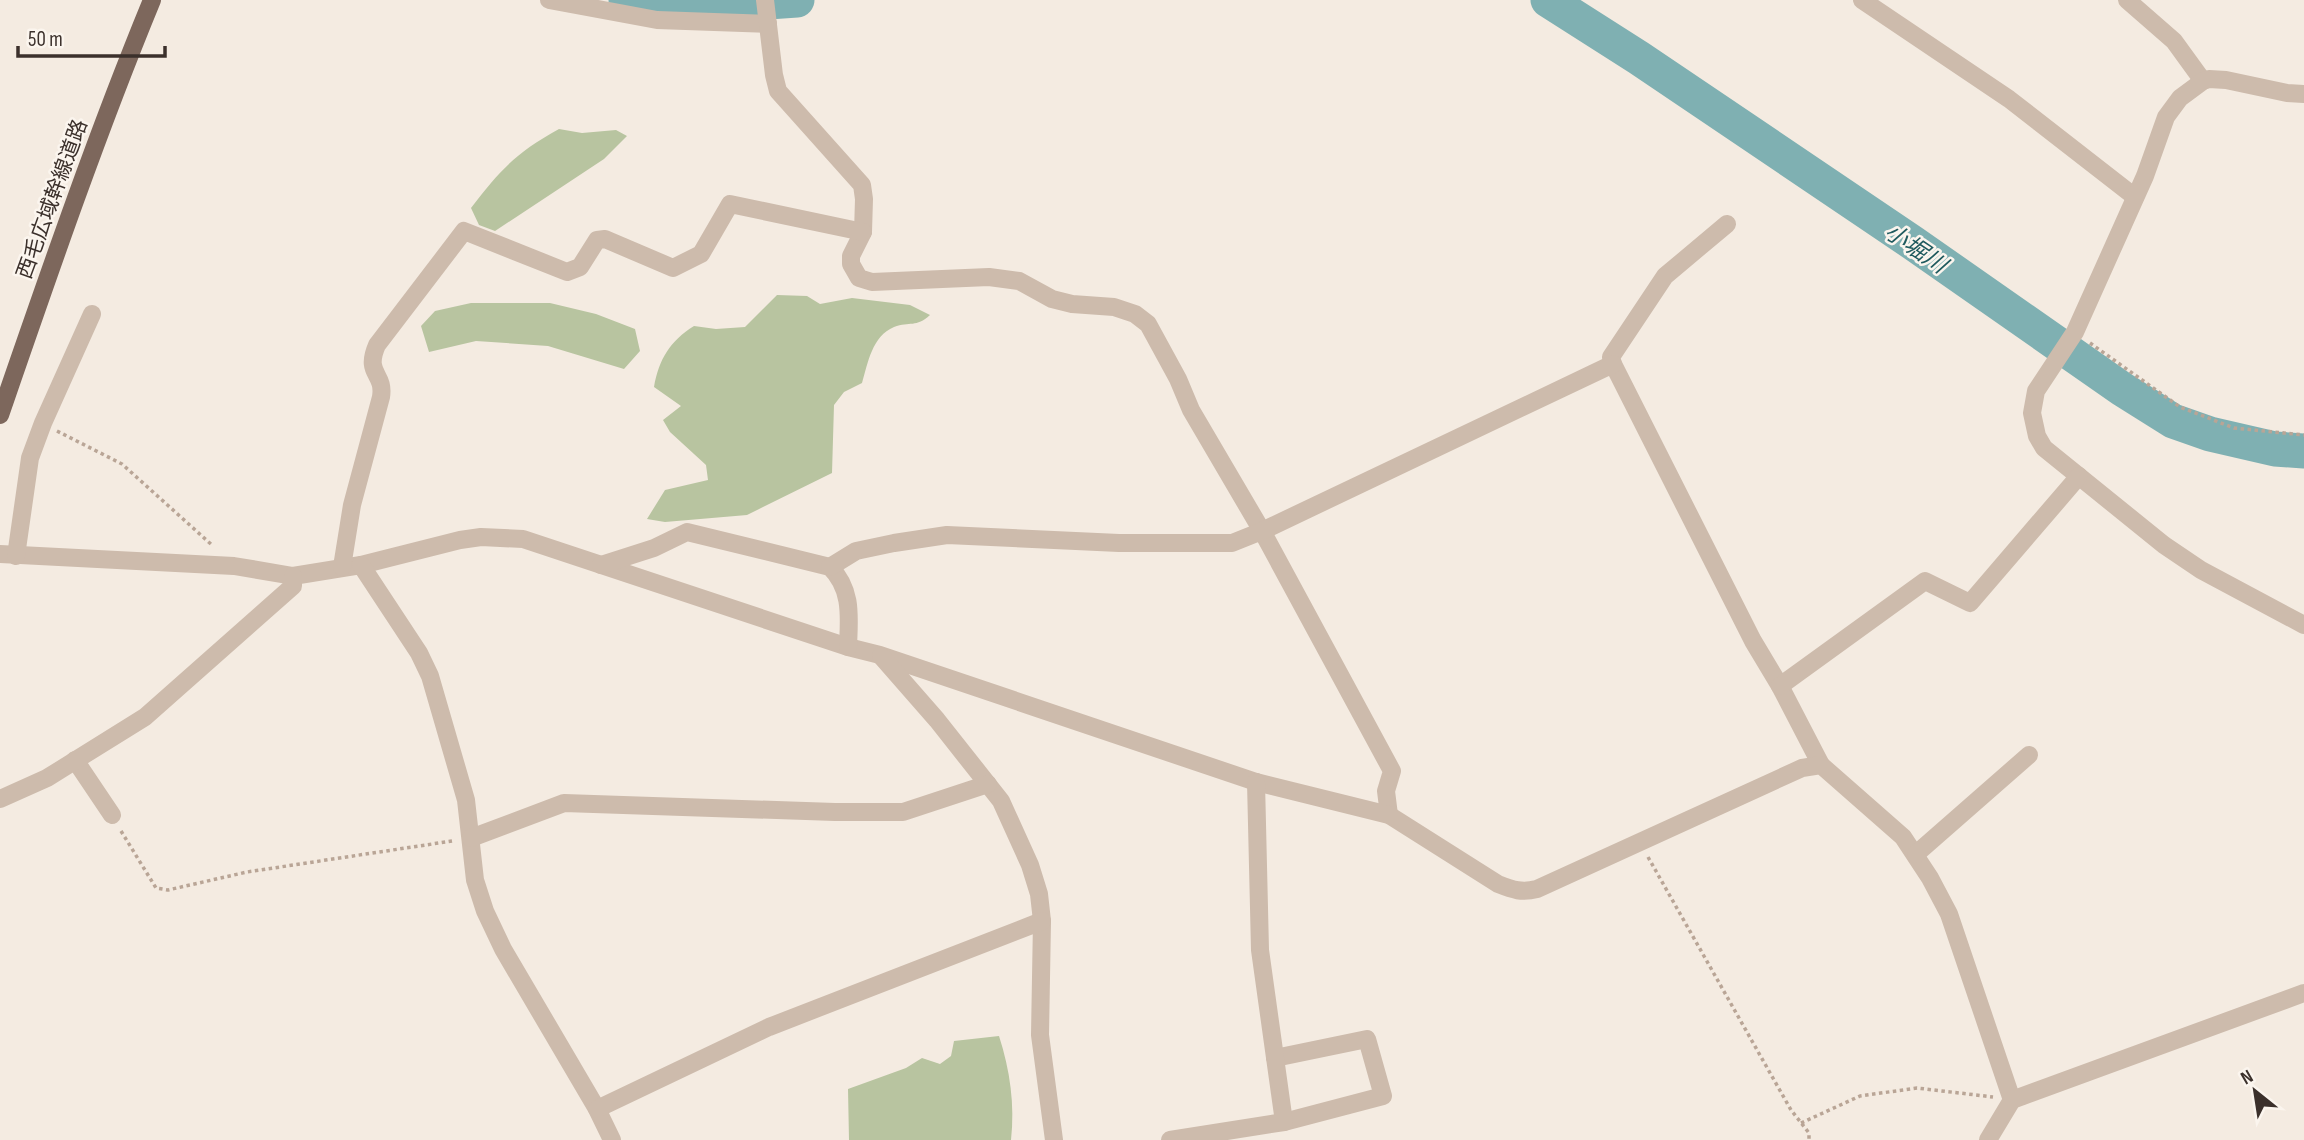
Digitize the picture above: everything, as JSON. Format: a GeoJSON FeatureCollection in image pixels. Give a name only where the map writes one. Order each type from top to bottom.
{"type":"FeatureCollection","features":[{"type":"Feature","properties":{"kind":"main road","name":"西毛広域幹線道路"},"geometry":{"type":"LineString","coordinates":[[0,415],[108,109],[152,0]]}},
{"type":"Feature","properties":{"kind":"street"},"geometry":{"type":"LineString","coordinates":[[550,0],[657,20],[767,13],[778,92],[862,185],[863,232],[850,256],[851,264],[859,278],[872,282],[989,277],[1019,281],[1052,299],[1072,304],[1114,307],[1135,314],[1148,324],[1178,379],[1191,410],[1262,531],[1392,771],[1386,791],[1389,815]]}},
{"type":"Feature","properties":{"kind":"street"},"geometry":{"type":"LineString","coordinates":[[1862,0],[2018,106],[2135,197]]}},
{"type":"Feature","properties":{"kind":"street"},"geometry":{"type":"LineString","coordinates":[[2127,0],[2174,41],[2203,81]]}},
{"type":"Feature","properties":{"kind":"street"},"geometry":{"type":"LineString","coordinates":[[2304,94],[2226,80],[2203,81],[2180,98],[2166,117],[2135,197],[2073,335],[2036,391],[2032,413],[2037,436],[2044,449],[2164,545],[2201,570],[2304,625]]}},
{"type":"Feature","properties":{"kind":"street"},"geometry":{"type":"LineString","coordinates":[[342,567],[352,505],[383,388],[371,364],[373,355],[377,345],[464,231],[567,272],[580,267],[597,240],[605,239],[673,268],[701,254],[730,204],[863,232]]}},
{"type":"Feature","properties":{"kind":"street"},"geometry":{"type":"LineString","coordinates":[[1727,224],[1665,276],[1611,357],[1612,365],[1753,641],[1821,765],[1903,837],[1916,854],[1949,914],[2012,1100]]}},
{"type":"Feature","properties":{"kind":"street"},"geometry":{"type":"LineString","coordinates":[[92,314],[30,458],[8,555],[234,566],[293,576],[360,565],[460,540],[481,537],[523,539],[848,647],[880,655],[1256,782],[1389,815],[1513,891],[1524,892],[1537,888],[1802,768],[1821,765]]}},
{"type":"Feature","properties":{"kind":"street"},"geometry":{"type":"LineString","coordinates":[[830,567],[856,551],[894,542],[947,535],[1119,543],[1232,543],[1612,365]]}},
{"type":"Feature","properties":{"kind":"street"},"geometry":{"type":"LineString","coordinates":[[1780,687],[1925,581],[1970,603],[2078,476]]}},
{"type":"Feature","properties":{"kind":"street"},"geometry":{"type":"LineString","coordinates":[[601,565],[654,548],[687,532],[830,567],[839,576],[850,604],[848,647]]}},
{"type":"Feature","properties":{"kind":"street"},"geometry":{"type":"LineString","coordinates":[[360,565],[419,653],[430,676],[466,800],[475,880],[485,911],[503,949],[597,1109],[612,1140]]}},
{"type":"Feature","properties":{"kind":"street"},"geometry":{"type":"LineString","coordinates":[[0,799],[47,778],[153,710],[293,586],[293,576]]}},
{"type":"Feature","properties":{"kind":"street"},"geometry":{"type":"LineString","coordinates":[[880,655],[937,720],[1001,801],[1030,865],[1039,894],[1042,921],[1040,1035],[1054,1140]]}},
{"type":"Feature","properties":{"kind":"street"},"geometry":{"type":"LineString","coordinates":[[1916,854],[2028,755]]}},
{"type":"Feature","properties":{"kind":"street"},"geometry":{"type":"LineString","coordinates":[[75,760],[111,815]]}},
{"type":"Feature","properties":{"kind":"street"},"geometry":{"type":"LineString","coordinates":[[1256,782],[1260,950],[1284,1122]]}},
{"type":"Feature","properties":{"kind":"street"},"geometry":{"type":"LineString","coordinates":[[471,838],[564,803],[903,812],[988,784]]}},
{"type":"Feature","properties":{"kind":"street"},"geometry":{"type":"LineString","coordinates":[[597,1109],[769,1027],[1042,921]]}},
{"type":"Feature","properties":{"kind":"street"},"geometry":{"type":"LineString","coordinates":[[1987,1140],[2012,1100],[2304,993]]}},
{"type":"Feature","properties":{"kind":"street"},"geometry":{"type":"LineString","coordinates":[[1170,1140],[1284,1122],[1382,1096],[1367,1039],[1275,1058]]}},
{"type":"Feature","properties":{"kind":"path"},"geometry":{"type":"LineString","coordinates":[[2073,335],[2180,407],[2234,428],[2304,435]]}},
{"type":"Feature","properties":{"kind":"path"},"geometry":{"type":"LineString","coordinates":[[43,423],[122,464],[234,566]]}},
{"type":"Feature","properties":{"kind":"path"},"geometry":{"type":"LineString","coordinates":[[111,815],[156,888],[168,890],[247,872],[471,838]]}},
{"type":"Feature","properties":{"kind":"path"},"geometry":{"type":"LineString","coordinates":[[1640,843],[1791,1110],[1809,1133],[1809,1140]]}},
{"type":"Feature","properties":{"kind":"path"},"geometry":{"type":"LineString","coordinates":[[1801,1123],[1860,1096],[1917,1088],[2012,1100]]}},
{"type":"Feature","properties":{"kind":"green space"},"geometry":{"type":"Polygon","coordinates":[[[559,129],[582,133],[616,130],[627,136],[604,159],[495,231],[479,225],[471,208],[491,183],[520,154],[559,129]]]}},
{"type":"Feature","properties":{"kind":"green space"},"geometry":{"type":"Polygon","coordinates":[[[777,295],[807,296],[820,304],[852,298],[910,305],[930,315],[917,323],[904,324],[887,331],[872,351],[862,383],[844,392],[834,405],[832,473],[747,515],[665,522],[647,519],[665,490],[708,480],[706,465],[670,432],[663,420],[681,406],[654,387],[667,352],[678,338],[694,326],[716,329],[745,327],[777,295]]]}},
{"type":"Feature","properties":{"kind":"green space"},"geometry":{"type":"Polygon","coordinates":[[[471,303],[550,303],[596,314],[635,329],[640,351],[624,369],[548,346],[476,341],[429,352],[421,326],[435,311],[471,303]]]}},
{"type":"Feature","properties":{"kind":"green space"},"geometry":{"type":"Polygon","coordinates":[[[999,1036],[1011,1088],[1011,1140],[849,1140],[848,1089],[906,1068],[922,1058],[940,1064],[951,1056],[954,1041],[999,1036]]]}},
{"type":"Feature","properties":{"kind":"waterway","name":"小堀川"},"geometry":{"type":"LineString","coordinates":[[626,0],[664,6],[797,0]]}},
{"type":"Feature","properties":{"kind":"waterway","name":"小堀川"},"geometry":{"type":"LineString","coordinates":[[1548,0],[1639,58],[1913,243],[2122,389],[2173,421],[2210,434],[2275,449],[2304,451]]}}]}
